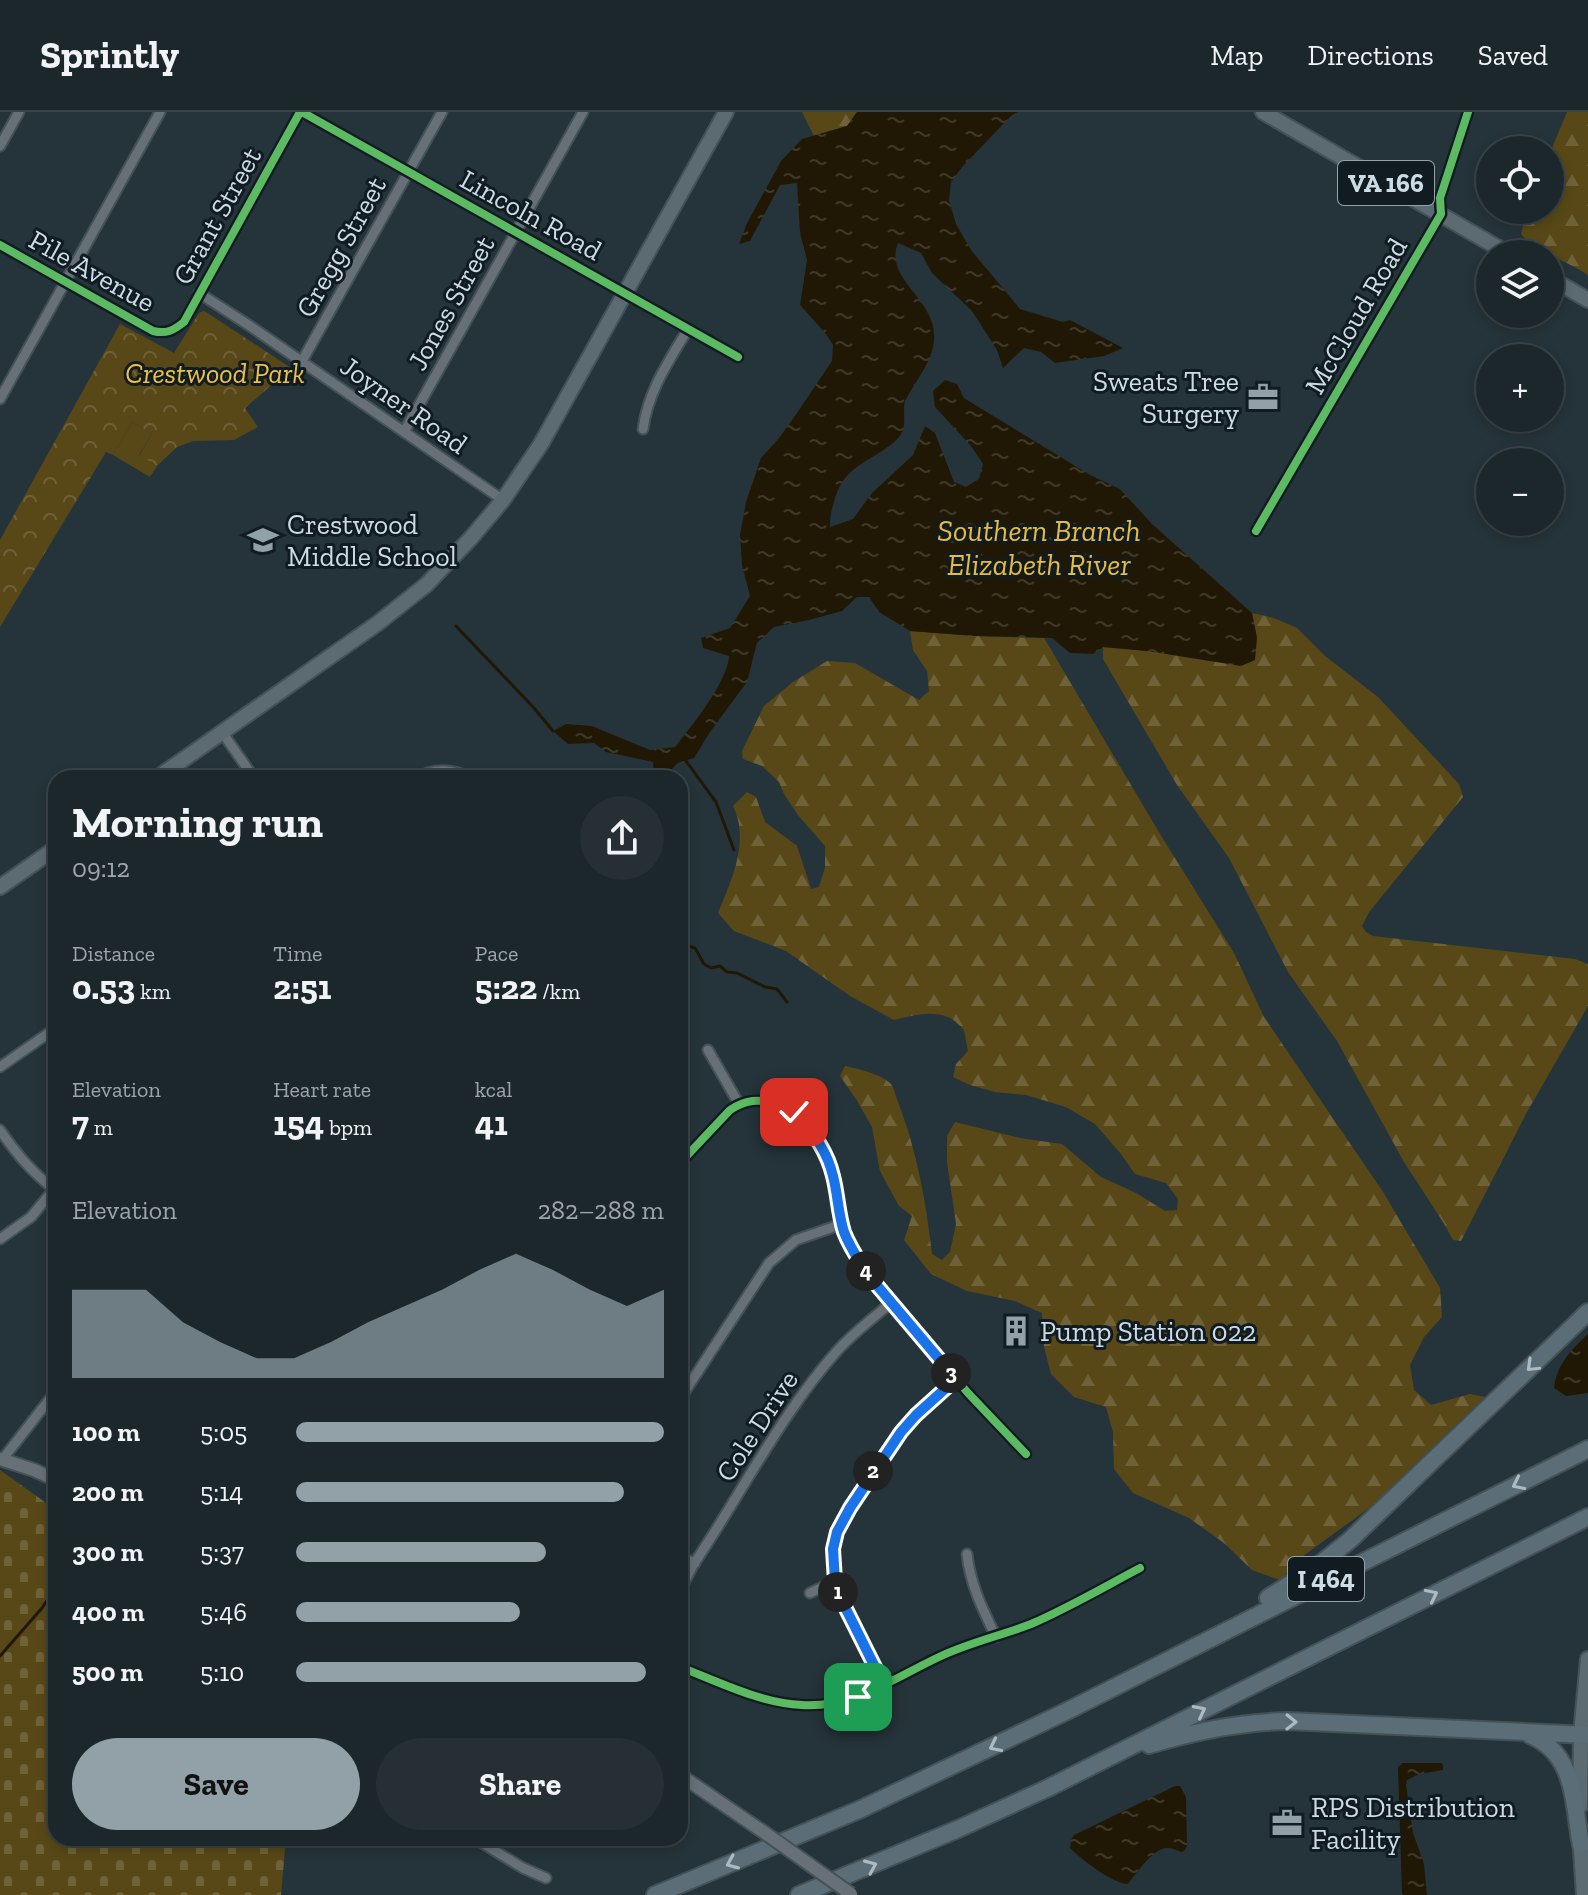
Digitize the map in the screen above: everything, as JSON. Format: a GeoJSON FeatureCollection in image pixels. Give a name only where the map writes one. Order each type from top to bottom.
{"type":"FeatureCollection","features":[{"type":"Feature","properties":{"kind":"highway"},"geometry":{"type":"LineString","coordinates":[[1065,1712],[1286,1587],[1332,1555],[1588,1312]]}},
{"type":"Feature","properties":{"kind":"highway","name":"I 464"},"geometry":{"type":"LineString","coordinates":[[655,1895],[861,1809],[1065,1712],[1588,1449]]}},
{"type":"Feature","properties":{"kind":"highway","name":"I 464"},"geometry":{"type":"LineString","coordinates":[[799,1895],[958,1829],[1105,1759],[1588,1517]]}},
{"type":"Feature","properties":{"kind":"highway"},"geometry":{"type":"LineString","coordinates":[[1105,1759],[1178,1736],[1262,1722],[1584,1735]]}},
{"type":"Feature","properties":{"kind":"highway"},"geometry":{"type":"LineString","coordinates":[[1521,1732],[1545,1742],[1566,1767],[1581,1845]]}},
{"type":"Feature","properties":{"kind":"main road"},"geometry":{"type":"LineString","coordinates":[[168,770],[333,656],[413,596],[503,500],[541,444],[726,112]]}},
{"type":"Feature","properties":{"kind":"main road","name":"VA 166"},"geometry":{"type":"LineString","coordinates":[[1263,112],[1485,240]]}},
{"type":"Feature","properties":{"kind":"main road"},"geometry":{"type":"LineString","coordinates":[[1564,286],[1588,300]]}},
{"type":"Feature","properties":{"kind":"main road"},"geometry":{"type":"LineString","coordinates":[[0,887],[48,854]]}},
{"type":"Feature","properties":{"kind":"main road"},"geometry":{"type":"LineString","coordinates":[[1,1459],[48,1476]]}},
{"type":"Feature","properties":{"kind":"main road"},"geometry":{"type":"LineString","coordinates":[[1584,1895],[1581,1845],[1588,1659]]}},
{"type":"Feature","properties":{"kind":"main road"},"geometry":{"type":"LineString","coordinates":[[688,1780],[851,1895]]}},
{"type":"Feature","properties":{"kind":"street"},"geometry":{"type":"LineString","coordinates":[[0,146],[19,112]]}},
{"type":"Feature","properties":{"kind":"street"},"geometry":{"type":"LineString","coordinates":[[0,399],[160,112]]}},
{"type":"Feature","properties":{"kind":"street","name":"Lincoln Road"},"geometry":{"type":"LineString","coordinates":[[301,112],[738,357]]}},
{"type":"Feature","properties":{"kind":"street","name":"Grant Street"},"geometry":{"type":"LineString","coordinates":[[165,333],[184,322],[301,112]]}},
{"type":"Feature","properties":{"kind":"street","name":"Gregg Street"},"geometry":{"type":"LineString","coordinates":[[302,361],[442,112]]}},
{"type":"Feature","properties":{"kind":"street","name":"Jones Street"},"geometry":{"type":"LineString","coordinates":[[404,432],[583,112]]}},
{"type":"Feature","properties":{"kind":"street","name":"McCloud Road"},"geometry":{"type":"LineString","coordinates":[[1256,531],[1441,214],[1440,198],[1468,112]]}},
{"type":"Feature","properties":{"kind":"street","name":"Pile Avenue"},"geometry":{"type":"LineString","coordinates":[[0,245],[153,331],[165,333]]}},
{"type":"Feature","properties":{"kind":"street","name":"Joyner Road"},"geometry":{"type":"LineString","coordinates":[[199,293],[503,500]]}},
{"type":"Feature","properties":{"kind":"street"},"geometry":{"type":"LineString","coordinates":[[643,429],[652,391],[688,329]]}},
{"type":"Feature","properties":{"kind":"street"},"geometry":{"type":"LineString","coordinates":[[222,732],[248,770]]}},
{"type":"Feature","properties":{"kind":"street"},"geometry":{"type":"LineString","coordinates":[[0,1067],[48,1034]]}},
{"type":"Feature","properties":{"kind":"street"},"geometry":{"type":"LineString","coordinates":[[708,1050],[739,1104]]}},
{"type":"Feature","properties":{"kind":"street"},"geometry":{"type":"LineString","coordinates":[[688,1155],[739,1104],[768,1101],[794,1112],[817,1138],[829,1162],[842,1224],[869,1276],[956,1379],[1026,1454]]}},
{"type":"Feature","properties":{"kind":"street"},"geometry":{"type":"LineString","coordinates":[[0,1130],[21,1159],[48,1184]]}},
{"type":"Feature","properties":{"kind":"street"},"geometry":{"type":"LineString","coordinates":[[0,1239],[31,1217],[48,1197]]}},
{"type":"Feature","properties":{"kind":"street"},"geometry":{"type":"LineString","coordinates":[[688,1386],[769,1263],[796,1240],[842,1224]]}},
{"type":"Feature","properties":{"kind":"street","name":"Cole Drive"},"geometry":{"type":"LineString","coordinates":[[688,1576],[807,1387],[846,1342],[892,1302]]}},
{"type":"Feature","properties":{"kind":"street"},"geometry":{"type":"LineString","coordinates":[[884,1685],[835,1581],[833,1549],[841,1521],[886,1451],[916,1415],[956,1379]]}},
{"type":"Feature","properties":{"kind":"street"},"geometry":{"type":"LineString","coordinates":[[1,1459],[48,1401]]}},
{"type":"Feature","properties":{"kind":"street"},"geometry":{"type":"LineString","coordinates":[[967,1554],[974,1590],[996,1637]]}},
{"type":"Feature","properties":{"kind":"street"},"geometry":{"type":"LineString","coordinates":[[688,1560],[695,1563]]}},
{"type":"Feature","properties":{"kind":"street"},"geometry":{"type":"LineString","coordinates":[[688,1670],[768,1699],[802,1705],[842,1702],[967,1645],[1034,1622],[1140,1568]]}},
{"type":"Feature","properties":{"kind":"street"},"geometry":{"type":"LineString","coordinates":[[810,1593],[835,1581]]}},
{"type":"Feature","properties":{"kind":"street"},"geometry":{"type":"LineString","coordinates":[[487,1846],[546,1878]]}},
{"type":"Feature","properties":{"kind":"green space"},"geometry":{"type":"Polygon","coordinates":[[[802,112],[857,112],[847,126],[814,136],[802,112]]]}},
{"type":"Feature","properties":{"kind":"green space"},"geometry":{"type":"Polygon","coordinates":[[[1567,112],[1588,112],[1588,275],[1564,262],[1564,240],[1527,240],[1521,234],[1524,224],[1564,224],[1564,136],[1557,136],[1567,112]]]}},
{"type":"Feature","properties":{"kind":"green space","name":"Crestwood Park"},"geometry":{"type":"Polygon","coordinates":[[[203,311],[291,368],[245,408],[258,427],[234,440],[193,441],[177,447],[157,466],[139,456],[152,434],[132,422],[113,455],[106,452],[0,627],[0,540],[120,324],[174,353],[203,311]]]}},
{"type":"Feature","properties":{"kind":"green space"},"geometry":{"type":"Polygon","coordinates":[[[132,422],[152,434],[139,455],[157,466],[150,477],[113,455],[132,422]]]}},
{"type":"Feature","properties":{"kind":"green space"},"geometry":{"type":"Polygon","coordinates":[[[1252,613],[1297,628],[1325,656],[1378,697],[1459,784],[1463,797],[1369,912],[1362,926],[1366,932],[1373,936],[1575,959],[1588,964],[1588,1006],[1527,1112],[1461,1241],[1453,1240],[1404,1162],[1337,1041],[1288,972],[1229,858],[1177,785],[1103,659],[1103,647],[1147,651],[1257,638],[1252,613]]]}},
{"type":"Feature","properties":{"kind":"green space"},"geometry":{"type":"Polygon","coordinates":[[[910,631],[1044,638],[1234,953],[1264,1017],[1383,1192],[1440,1288],[1442,1317],[1424,1337],[1410,1365],[1414,1390],[1431,1405],[1470,1394],[1485,1397],[1369,1508],[1303,1556],[1280,1580],[1252,1570],[1224,1543],[1189,1518],[1133,1493],[1114,1469],[1113,1432],[1106,1407],[1074,1397],[1051,1374],[1044,1347],[1042,1313],[1015,1301],[967,1291],[931,1274],[904,1240],[912,1216],[899,1206],[880,1171],[872,1127],[840,1076],[845,1066],[876,1075],[892,1086],[916,1158],[932,1254],[942,1260],[950,1252],[956,1224],[947,1162],[947,1136],[955,1122],[1020,1138],[1062,1144],[1101,1177],[1165,1211],[1177,1210],[1178,1199],[1166,1183],[1135,1174],[1095,1124],[1066,1107],[1026,1095],[995,1092],[953,1077],[956,1064],[968,1051],[964,1030],[950,1018],[928,1014],[894,1020],[850,996],[786,951],[734,931],[718,913],[739,846],[738,819],[733,806],[747,792],[756,797],[765,822],[797,846],[811,889],[819,887],[825,868],[825,846],[798,815],[779,782],[762,766],[743,759],[742,751],[764,706],[793,682],[827,661],[855,663],[919,700],[929,691],[927,671],[913,650],[910,631]]]}},
{"type":"Feature","properties":{"kind":"green space"},"geometry":{"type":"Polygon","coordinates":[[[0,1470],[48,1504],[48,1846],[285,1846],[281,1895],[0,1895],[0,1470]]]}},
{"type":"Feature","properties":{"kind":"water","name":"Southern Branch Elizabeth River"},"geometry":{"type":"Polygon","coordinates":[[[857,112],[1018,112],[951,182],[949,200],[956,224],[971,250],[1020,309],[1063,322],[1070,320],[1123,348],[1104,356],[1055,363],[1041,352],[1024,348],[1003,368],[997,350],[972,311],[932,273],[921,253],[898,243],[895,257],[899,270],[931,319],[934,334],[932,351],[905,401],[902,433],[892,444],[856,467],[845,478],[833,505],[830,527],[853,519],[872,493],[913,455],[925,426],[935,433],[954,482],[966,487],[979,479],[983,464],[971,446],[935,407],[933,391],[945,380],[957,384],[964,398],[1090,475],[1120,489],[1152,524],[1252,613],[1257,638],[1255,660],[1241,666],[1103,647],[1093,654],[1070,653],[1052,638],[910,631],[879,612],[869,597],[857,597],[842,611],[774,627],[757,643],[747,682],[694,758],[678,763],[671,770],[654,770],[653,762],[606,752],[594,743],[568,744],[553,731],[566,724],[592,726],[650,750],[675,747],[708,703],[722,678],[729,656],[703,648],[701,638],[730,628],[750,596],[742,565],[740,535],[746,502],[761,458],[779,438],[832,361],[833,345],[800,305],[807,260],[800,233],[797,183],[780,185],[750,241],[739,244],[781,161],[802,139],[847,126],[857,112]]]}},
{"type":"Feature","properties":{"kind":"water"},"geometry":{"type":"Polygon","coordinates":[[[1588,1334],[1588,1393],[1566,1396],[1554,1388],[1558,1372],[1588,1334]]]}},
{"type":"Feature","properties":{"kind":"water"},"geometry":{"type":"Polygon","coordinates":[[[1403,1763],[1443,1765],[1443,1770],[1419,1774],[1407,1780],[1406,1785],[1413,1833],[1424,1864],[1427,1895],[1402,1893],[1398,1767],[1403,1763]]]}},
{"type":"Feature","properties":{"kind":"water"},"geometry":{"type":"Polygon","coordinates":[[[1180,1786],[1186,1797],[1187,1846],[1182,1852],[1169,1848],[1157,1851],[1128,1884],[1106,1876],[1070,1848],[1074,1835],[1180,1786]]]}},
{"type":"Feature","properties":{"kind":"waterway"},"geometry":{"type":"LineString","coordinates":[[456,626],[553,731]]}},
{"type":"Feature","properties":{"kind":"waterway"},"geometry":{"type":"LineString","coordinates":[[686,761],[716,802],[734,850]]}},
{"type":"Feature","properties":{"kind":"waterway"},"geometry":{"type":"LineString","coordinates":[[688,946],[695,948],[704,964],[711,968],[720,966],[727,972],[777,989],[787,1002]]}},
{"type":"Feature","properties":{"kind":"waterway"},"geometry":{"type":"LineString","coordinates":[[0,1656],[48,1599]]}},
{"type":"Feature","properties":{"kind":"cycle path"},"geometry":{"type":"LineString","coordinates":[[0,245],[153,331],[173,330],[184,322],[300,112]]}},
{"type":"Feature","properties":{"kind":"cycle path"},"geometry":{"type":"LineString","coordinates":[[302,112],[738,357]]}},
{"type":"Feature","properties":{"kind":"cycle path"},"geometry":{"type":"LineString","coordinates":[[1256,531],[1441,214],[1440,198],[1468,112]]}},
{"type":"Feature","properties":{"kind":"cycle path"},"geometry":{"type":"LineString","coordinates":[[688,1155],[730,1110],[741,1104],[770,1102],[798,1115],[827,1156],[843,1228],[869,1276],[968,1393],[1026,1454]]}},
{"type":"Feature","properties":{"kind":"cycle path"},"geometry":{"type":"LineString","coordinates":[[688,1670],[771,1700],[802,1705],[839,1702],[873,1690],[950,1652],[1031,1624],[1140,1568]]}},
{"type":"Feature","properties":{"kind":"place","name":"Sweats Tree Surgery"},"geometry":{"type":"Point","coordinates":[1263,397]}},
{"type":"Feature","properties":{"kind":"place","name":"Crestwood Middle School"},"geometry":{"type":"Point","coordinates":[263,540]}},
{"type":"Feature","properties":{"kind":"place","name":"Pump Station 022"},"geometry":{"type":"Point","coordinates":[1016,1331]}},
{"type":"Feature","properties":{"kind":"place","name":"RPS Distribution Facility"},"geometry":{"type":"Point","coordinates":[1287,1823]}},
{"type":"Feature","properties":{"kind":"route"},"geometry":{"type":"LineString","coordinates":[[794,1112],[817,1138],[829,1162],[844,1230],[857,1258],[956,1379],[916,1415],[886,1451],[837,1532],[832,1563],[835,1581],[884,1685],[858,1697]]}}]}
